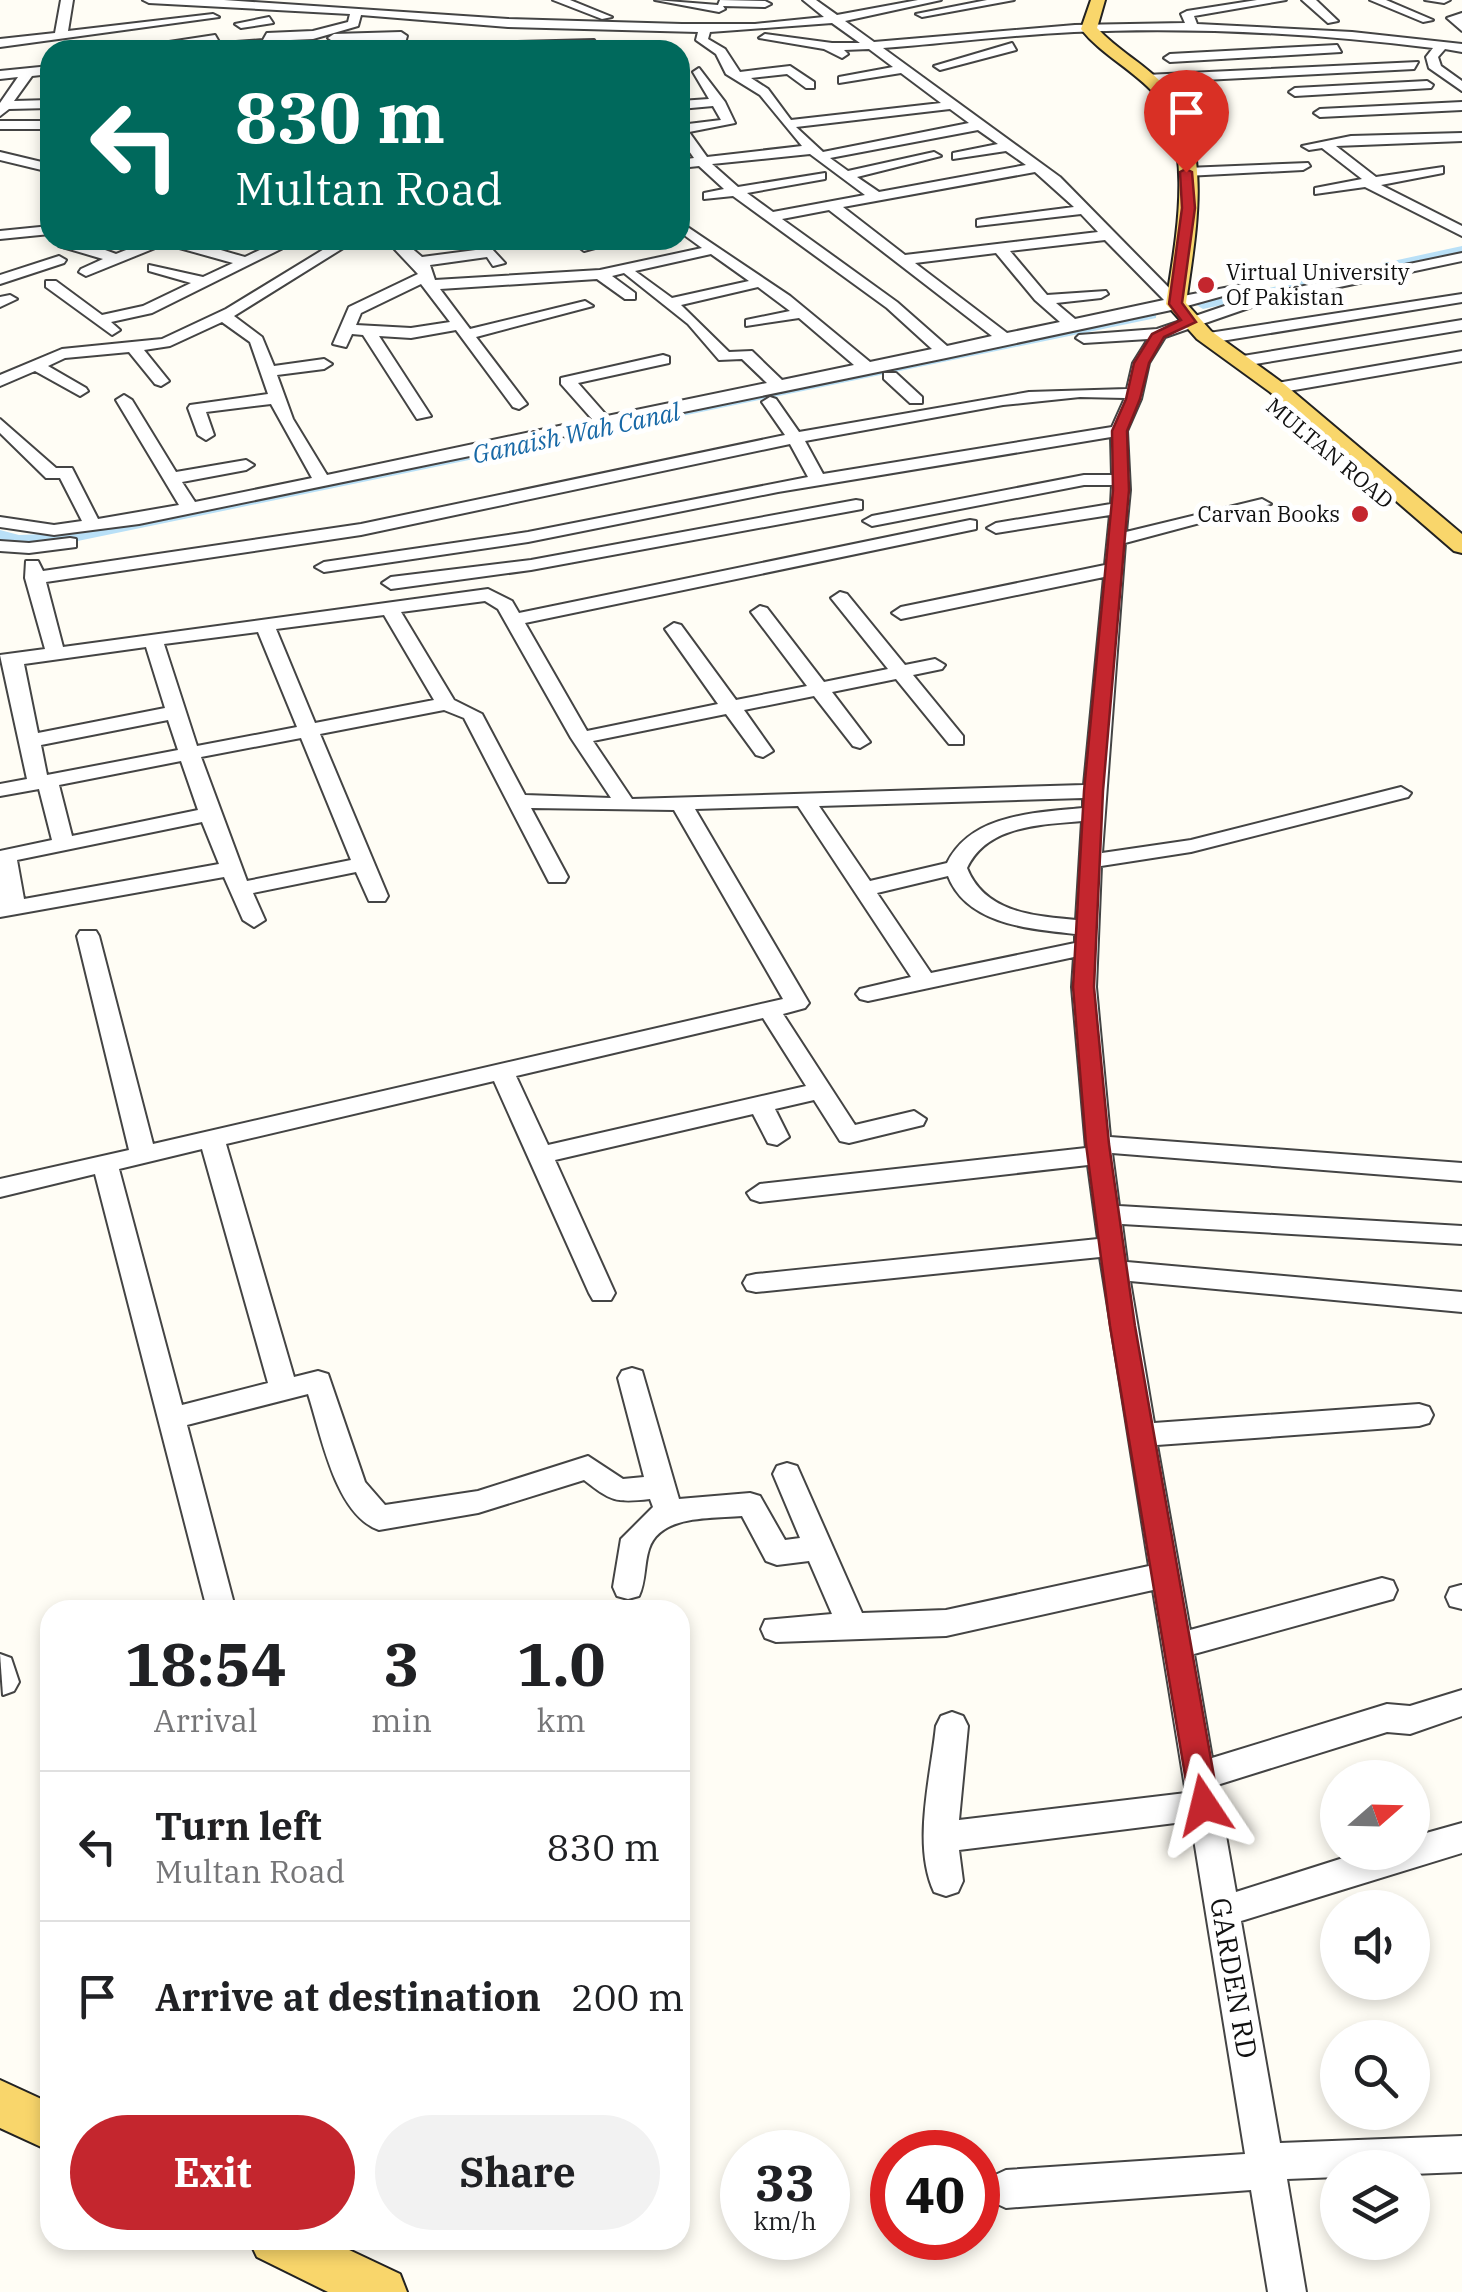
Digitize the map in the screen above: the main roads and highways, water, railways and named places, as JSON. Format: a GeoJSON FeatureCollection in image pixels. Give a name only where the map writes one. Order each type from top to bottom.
{"type":"FeatureCollection","features":[{"type":"Feature","properties":{"kind":"main road"},"geometry":{"type":"LineString","coordinates":[[1098,0],[1079,37],[1103,44],[1166,97],[1179,120],[1189,208],[1194,325]]}},
{"type":"Feature","properties":{"kind":"main road","name":"MULTAN ROAD"},"geometry":{"type":"LineString","coordinates":[[1194,325],[1277,388],[1462,546]]}},
{"type":"Feature","properties":{"kind":"main road","name":"MULTAN ROAD"},"geometry":{"type":"LineString","coordinates":[[1194,325],[1213,354],[1462,566]]}},
{"type":"Feature","properties":{"kind":"main road"},"geometry":{"type":"LineString","coordinates":[[0,2102],[40,2123]]}},
{"type":"Feature","properties":{"kind":"main road"},"geometry":{"type":"LineString","coordinates":[[295,2250],[382,2292]]}},
{"type":"Feature","properties":{"kind":"waterway","name":"Ganaish Wah Canal"},"geometry":{"type":"LineString","coordinates":[[1203,304],[1462,250]]}},
{"type":"Feature","properties":{"kind":"waterway","name":"Ganaish Wah Canal"},"geometry":{"type":"LineString","coordinates":[[0,535],[18,540],[68,538],[1151,315]]}},
{"type":"Feature","properties":{"kind":"place","name":"Virtual University Of Pakistan"},"geometry":{"type":"Point","coordinates":[1206,285]}},
{"type":"Feature","properties":{"kind":"place","name":"Carvan Books"},"geometry":{"type":"Point","coordinates":[1360,514]}}]}
